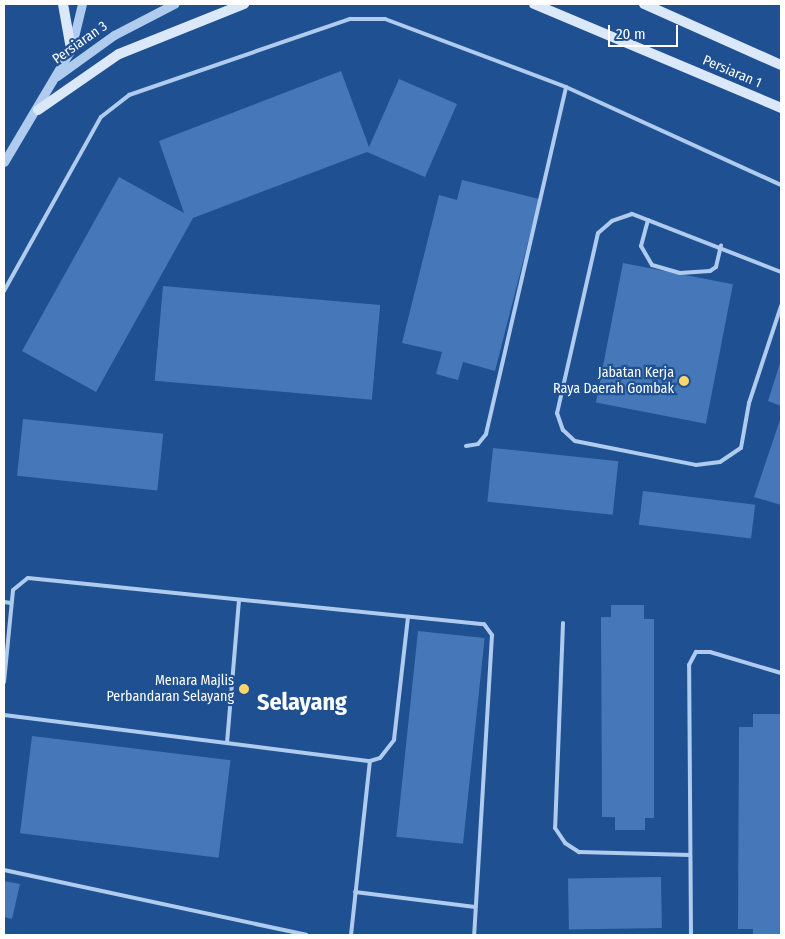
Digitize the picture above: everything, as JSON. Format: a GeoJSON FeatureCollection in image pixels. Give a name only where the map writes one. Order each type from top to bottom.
{"type":"FeatureCollection","features":[{"type":"Feature","properties":{"kind":"main road"},"geometry":{"type":"LineString","coordinates":[[63,4],[71,49]]}},
{"type":"Feature","properties":{"kind":"main road"},"geometry":{"type":"LineString","coordinates":[[38,110],[119,54],[244,4]]}},
{"type":"Feature","properties":{"kind":"main road","name":"Persiaran 1"},"geometry":{"type":"LineString","coordinates":[[534,4],[781,108]]}},
{"type":"Feature","properties":{"kind":"main road","name":"Persiaran 1"},"geometry":{"type":"LineString","coordinates":[[644,4],[781,65]]}},
{"type":"Feature","properties":{"kind":"street","name":"Persiaran 3"},"geometry":{"type":"LineString","coordinates":[[4,162],[38,110],[71,49],[82,4]]}},
{"type":"Feature","properties":{"kind":"street","name":"Persiaran 3"},"geometry":{"type":"LineString","coordinates":[[55,78],[114,35],[174,4]]}},
{"type":"Feature","properties":{"kind":"lane"},"geometry":{"type":"LineString","coordinates":[[4,291],[101,117],[129,95],[350,19],[385,19],[566,87],[781,185]]}},
{"type":"Feature","properties":{"kind":"lane"},"geometry":{"type":"LineString","coordinates":[[466,446],[478,444],[486,434],[566,87]]}},
{"type":"Feature","properties":{"kind":"lane"},"geometry":{"type":"LineString","coordinates":[[781,272],[721,246],[632,214],[612,221],[598,233],[557,413],[563,430],[575,442],[696,465],[720,462],[741,448],[749,403],[781,306]]}},
{"type":"Feature","properties":{"kind":"lane"},"geometry":{"type":"LineString","coordinates":[[648,220],[641,246],[652,265],[680,273],[710,271],[716,267],[721,246]]}},
{"type":"Feature","properties":{"kind":"lane"},"geometry":{"type":"LineString","coordinates":[[4,682],[13,590],[28,578],[239,601],[484,624],[492,635],[474,935]]}},
{"type":"Feature","properties":{"kind":"lane"},"geometry":{"type":"LineString","coordinates":[[227,743],[239,601]]}},
{"type":"Feature","properties":{"kind":"lane"},"geometry":{"type":"LineString","coordinates":[[4,602],[11,603]]}},
{"type":"Feature","properties":{"kind":"lane"},"geometry":{"type":"LineString","coordinates":[[4,716],[370,761],[380,758],[394,740],[408,617]]}},
{"type":"Feature","properties":{"kind":"lane"},"geometry":{"type":"LineString","coordinates":[[563,623],[555,828],[565,843],[579,852],[690,855]]}},
{"type":"Feature","properties":{"kind":"lane"},"geometry":{"type":"LineString","coordinates":[[691,935],[689,664],[696,652],[710,652],[781,673]]}},
{"type":"Feature","properties":{"kind":"lane"},"geometry":{"type":"LineString","coordinates":[[351,935],[370,761]]}},
{"type":"Feature","properties":{"kind":"lane"},"geometry":{"type":"LineString","coordinates":[[4,870],[306,935]]}},
{"type":"Feature","properties":{"kind":"lane"},"geometry":{"type":"LineString","coordinates":[[355,892],[475,907]]}},
{"type":"Feature","properties":{"kind":"building"},"geometry":{"type":"Polygon","coordinates":[[[341,71],[369,147],[399,79],[457,104],[425,177],[367,152],[193,218],[96,392],[22,351],[119,177],[184,213],[159,141],[341,71]]]}},
{"type":"Feature","properties":{"kind":"building"},"geometry":{"type":"Polygon","coordinates":[[[462,180],[539,199],[495,371],[463,362],[458,380],[436,374],[442,352],[402,343],[439,195],[457,200],[462,180]]]}},
{"type":"Feature","properties":{"kind":"building"},"geometry":{"type":"Polygon","coordinates":[[[623,263],[733,284],[706,424],[596,402],[623,263]]]}},
{"type":"Feature","properties":{"kind":"building"},"geometry":{"type":"Polygon","coordinates":[[[163,286],[380,305],[372,400],[155,381],[163,286]]]}},
{"type":"Feature","properties":{"kind":"building"},"geometry":{"type":"Polygon","coordinates":[[[781,360],[781,406],[768,401],[781,360]]]}},
{"type":"Feature","properties":{"kind":"building"},"geometry":{"type":"Polygon","coordinates":[[[23,419],[163,434],[157,490],[17,476],[23,419]]]}},
{"type":"Feature","properties":{"kind":"building"},"geometry":{"type":"Polygon","coordinates":[[[781,421],[781,505],[754,497],[781,421]]]}},
{"type":"Feature","properties":{"kind":"building"},"geometry":{"type":"Polygon","coordinates":[[[493,448],[618,461],[613,515],[487,502],[493,448]]]}},
{"type":"Feature","properties":{"kind":"building"},"geometry":{"type":"Polygon","coordinates":[[[643,491],[755,505],[751,539],[639,525],[643,491]]]}},
{"type":"Feature","properties":{"kind":"building"},"geometry":{"type":"Polygon","coordinates":[[[611,605],[644,605],[644,619],[654,619],[654,818],[645,818],[645,830],[615,830],[615,817],[602,817],[601,617],[611,617],[611,605]]]}},
{"type":"Feature","properties":{"kind":"building"},"geometry":{"type":"Polygon","coordinates":[[[418,631],[485,638],[463,844],[396,837],[418,631]]]}},
{"type":"Feature","properties":{"kind":"building"},"geometry":{"type":"Polygon","coordinates":[[[753,714],[781,714],[781,935],[753,935],[753,929],[738,929],[739,727],[753,727],[753,714]]]}},
{"type":"Feature","properties":{"kind":"building"},"geometry":{"type":"Polygon","coordinates":[[[32,736],[231,760],[219,858],[20,833],[32,736]]]}},
{"type":"Feature","properties":{"kind":"building"},"geometry":{"type":"Polygon","coordinates":[[[661,877],[662,928],[569,930],[568,879],[661,877]]]}},
{"type":"Feature","properties":{"kind":"building"},"geometry":{"type":"Polygon","coordinates":[[[4,881],[20,884],[12,919],[4,917],[4,881]]]}},
{"type":"Feature","properties":{"kind":"place","name":"Jabatan Kerja Raya Daerah Gombak"},"geometry":{"type":"Point","coordinates":[684,381]}},
{"type":"Feature","properties":{"kind":"place","name":"Menara Majlis Perbandaran Selayang"},"geometry":{"type":"Point","coordinates":[244,689]}},
{"type":"Feature","properties":{"kind":"district","name":"Selayang"},"geometry":{"type":"Point","coordinates":[302,703]}}]}
